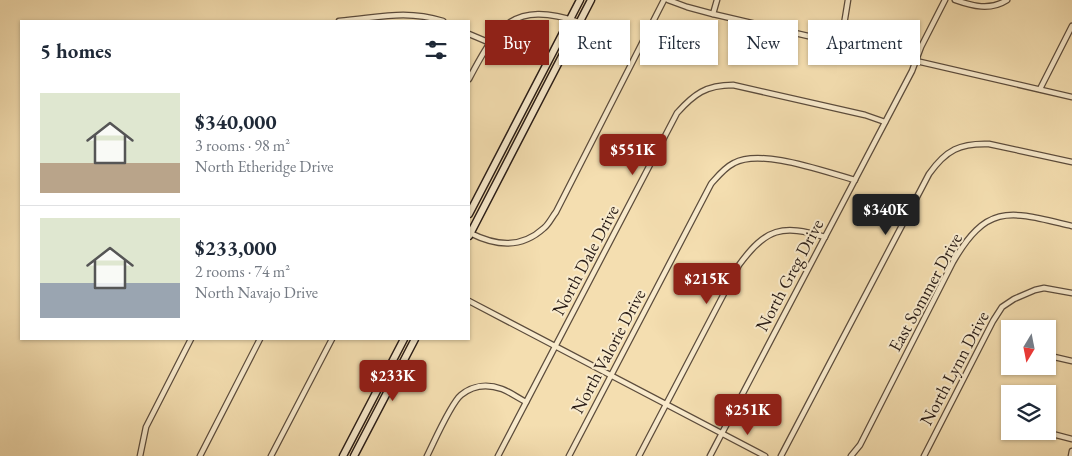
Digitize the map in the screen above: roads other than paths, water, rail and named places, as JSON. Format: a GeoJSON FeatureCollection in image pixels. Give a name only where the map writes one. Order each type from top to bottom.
{"type":"FeatureCollection","features":[{"type":"Feature","properties":{"kind":"street"},"geometry":{"type":"LineString","coordinates":[[470,212],[580,0]]}},
{"type":"Feature","properties":{"kind":"street"},"geometry":{"type":"LineString","coordinates":[[580,20],[591,0]]}},
{"type":"Feature","properties":{"kind":"street"},"geometry":{"type":"LineString","coordinates":[[470,233],[498,243],[517,244],[546,228],[666,0],[713,14],[808,36]]}},
{"type":"Feature","properties":{"kind":"street"},"geometry":{"type":"LineString","coordinates":[[713,14],[717,0]]}},
{"type":"Feature","properties":{"kind":"street"},"geometry":{"type":"LineString","coordinates":[[845,20],[848,0]]}},
{"type":"Feature","properties":{"kind":"street","name":"North Greg Drive"},"geometry":{"type":"LineString","coordinates":[[920,51],[945,0]]}},
{"type":"Feature","properties":{"kind":"street"},"geometry":{"type":"LineString","coordinates":[[955,0],[974,6],[990,6],[1007,0]]}},
{"type":"Feature","properties":{"kind":"street"},"geometry":{"type":"LineString","coordinates":[[507,20],[530,10],[544,9],[575,20]]}},
{"type":"Feature","properties":{"kind":"street"},"geometry":{"type":"LineString","coordinates":[[359,20],[383,15],[409,14],[428,19]]}},
{"type":"Feature","properties":{"kind":"street"},"geometry":{"type":"LineString","coordinates":[[1040,90],[1072,26]]}},
{"type":"Feature","properties":{"kind":"street"},"geometry":{"type":"LineString","coordinates":[[470,34],[485,41]]}},
{"type":"Feature","properties":{"kind":"street"},"geometry":{"type":"LineString","coordinates":[[470,77],[485,48]]}},
{"type":"Feature","properties":{"kind":"street"},"geometry":{"type":"LineString","coordinates":[[470,231],[559,60]]}},
{"type":"Feature","properties":{"kind":"street"},"geometry":{"type":"LineString","coordinates":[[920,62],[1072,97]]}},
{"type":"Feature","properties":{"kind":"street","name":"North Greg Drive"},"geometry":{"type":"LineString","coordinates":[[710,456],[914,65]]}},
{"type":"Feature","properties":{"kind":"street","name":"North Dale Drive"},"geometry":{"type":"LineString","coordinates":[[498,456],[677,113],[690,99],[701,91],[718,85],[732,85],[865,115],[885,122]]}},
{"type":"Feature","properties":{"kind":"street"},"geometry":{"type":"LineString","coordinates":[[781,456],[929,174],[939,160],[960,146],[990,144],[1072,162]]}},
{"type":"Feature","properties":{"kind":"street","name":"North Valorie Drive"},"geometry":{"type":"LineString","coordinates":[[569,456],[711,184],[723,170],[734,162],[748,158],[766,158],[855,180]]}},
{"type":"Feature","properties":{"kind":"street","name":"East Sommer Drive"},"geometry":{"type":"LineString","coordinates":[[852,456],[860,445],[953,262],[969,236],[994,218],[1006,215],[1020,214],[1072,226]]}},
{"type":"Feature","properties":{"kind":"street"},"geometry":{"type":"LineString","coordinates":[[639,456],[739,265],[748,252],[759,241],[774,232],[789,229],[825,237]]}},
{"type":"Feature","properties":{"kind":"street","name":"North Lynn Drive"},"geometry":{"type":"LineString","coordinates":[[924,456],[993,320],[1002,307],[1014,299],[1044,288],[1072,293]]}},
{"type":"Feature","properties":{"kind":"street"},"geometry":{"type":"LineString","coordinates":[[470,302],[555,348],[765,456]]}},
{"type":"Feature","properties":{"kind":"street"},"geometry":{"type":"LineString","coordinates":[[140,456],[146,427],[190,340]]}},
{"type":"Feature","properties":{"kind":"street"},"geometry":{"type":"LineString","coordinates":[[200,456],[259,340]]}},
{"type":"Feature","properties":{"kind":"street"},"geometry":{"type":"LineString","coordinates":[[270,456],[331,340]]}},
{"type":"Feature","properties":{"kind":"street"},"geometry":{"type":"LineString","coordinates":[[343,456],[403,340]]}},
{"type":"Feature","properties":{"kind":"street"},"geometry":{"type":"LineString","coordinates":[[354,456],[413,340]]}},
{"type":"Feature","properties":{"kind":"street"},"geometry":{"type":"LineString","coordinates":[[1056,357],[1072,361]]}},
{"type":"Feature","properties":{"kind":"street"},"geometry":{"type":"LineString","coordinates":[[427,456],[455,402],[461,394],[475,386],[503,389],[526,402]]}},
{"type":"Feature","properties":{"kind":"street"},"geometry":{"type":"LineString","coordinates":[[1056,435],[1072,439]]}},
{"type":"Feature","properties":{"kind":"street"},"geometry":{"type":"LineString","coordinates":[[1071,456],[1072,451]]}}]}
